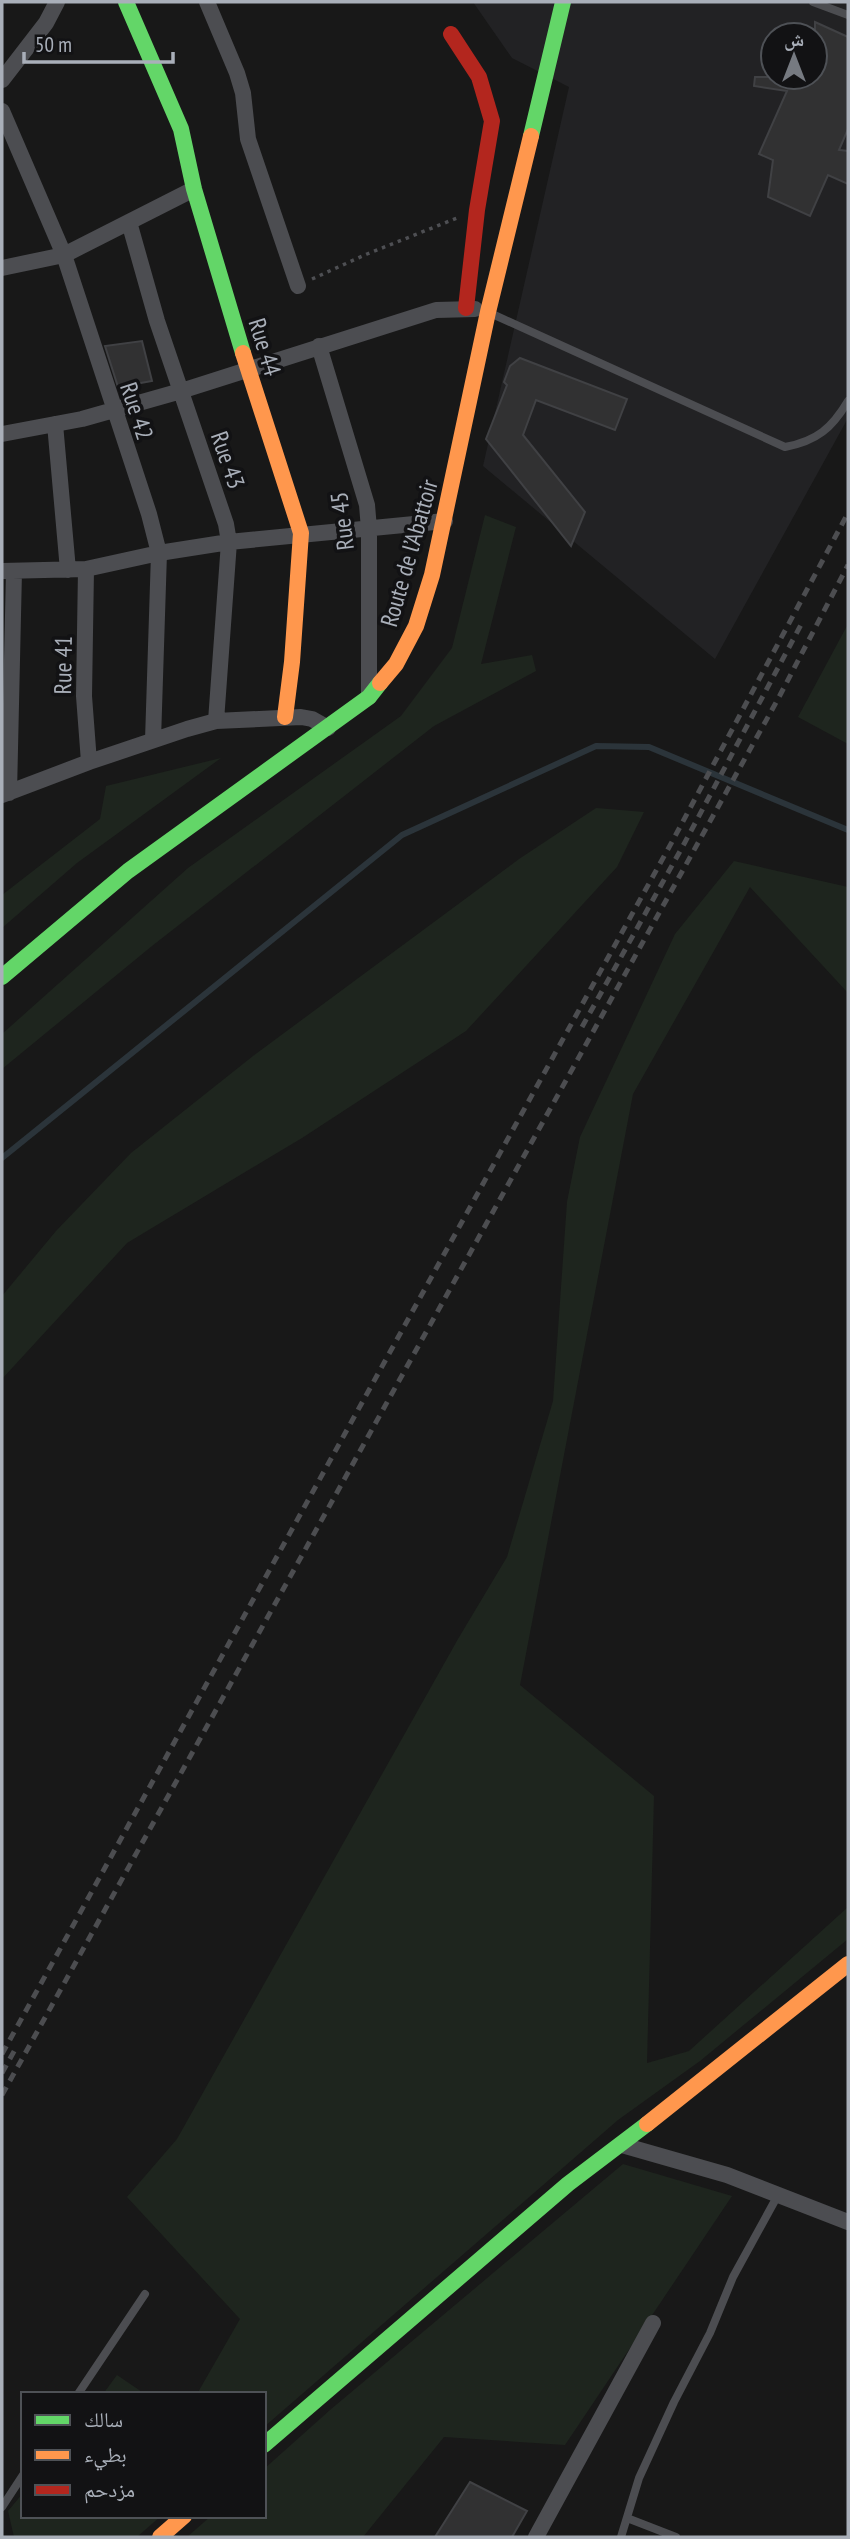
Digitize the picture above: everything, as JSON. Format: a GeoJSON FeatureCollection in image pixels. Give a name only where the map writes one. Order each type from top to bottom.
{"type":"FeatureCollection","features":[{"type":"Feature","properties":{"kind":"main road","name":"Rue 44"},"geometry":{"type":"LineString","coordinates":[[126,2],[181,129],[194,188],[248,371],[300,533],[292,662],[285,716]]}},
{"type":"Feature","properties":{"kind":"main road","name":"Route de l’Abattoir"},"geometry":{"type":"LineString","coordinates":[[2,977],[128,871],[369,697],[396,664],[416,626],[446,521],[488,312],[563,2]]}},
{"type":"Feature","properties":{"kind":"main road"},"geometry":{"type":"LineString","coordinates":[[451,34],[479,77],[492,121],[477,210],[466,308]]}},
{"type":"Feature","properties":{"kind":"main road"},"geometry":{"type":"LineString","coordinates":[[266,2443],[558,2192],[771,2028],[848,1964]]}},
{"type":"Feature","properties":{"kind":"main road"},"geometry":{"type":"LineString","coordinates":[[160,2537],[182,2518]]}},
{"type":"Feature","properties":{"kind":"street"},"geometry":{"type":"LineString","coordinates":[[2,80],[46,23],[57,2]]}},
{"type":"Feature","properties":{"kind":"street"},"geometry":{"type":"LineString","coordinates":[[207,2],[237,73],[243,93],[248,139],[298,286]]}},
{"type":"Feature","properties":{"kind":"street","name":"Rue 42"},"geometry":{"type":"LineString","coordinates":[[2,111],[64,255],[149,514],[159,553],[153,740]]}},
{"type":"Feature","properties":{"kind":"street"},"geometry":{"type":"LineString","coordinates":[[2,268],[64,255],[194,188]]}},
{"type":"Feature","properties":{"kind":"street","name":"Rue 43"},"geometry":{"type":"LineString","coordinates":[[129,222],[157,321],[226,524],[229,542],[216,721]]}},
{"type":"Feature","properties":{"kind":"street"},"geometry":{"type":"LineString","coordinates":[[2,434],[113,411],[248,371],[436,310],[466,308],[488,312]]}},
{"type":"Feature","properties":{"kind":"street","name":"Rue 45"},"geometry":{"type":"LineString","coordinates":[[319,346],[367,505],[369,697]]}},
{"type":"Feature","properties":{"kind":"street"},"geometry":{"type":"LineString","coordinates":[[55,424],[68,570]]}},
{"type":"Feature","properties":{"kind":"street"},"geometry":{"type":"LineString","coordinates":[[328,728],[312,719],[285,716],[216,721],[89,762],[5,794],[8,571],[86,569],[159,553],[229,542],[300,533],[446,521]]}},
{"type":"Feature","properties":{"kind":"street","name":"Rue 41"},"geometry":{"type":"LineString","coordinates":[[86,569],[84,696],[89,762]]}},
{"type":"Feature","properties":{"kind":"street"},"geometry":{"type":"LineString","coordinates":[[622,2145],[727,2175],[848,2222]]}},
{"type":"Feature","properties":{"kind":"street"},"geometry":{"type":"LineString","coordinates":[[536,2537],[653,2323]]}},
{"type":"Feature","properties":{"kind":"lane"},"geometry":{"type":"LineString","coordinates":[[813,2],[848,15]]}},
{"type":"Feature","properties":{"kind":"lane"},"geometry":{"type":"LineString","coordinates":[[488,312],[785,447],[812,440],[825,432],[848,401]]}},
{"type":"Feature","properties":{"kind":"lane"},"geometry":{"type":"LineString","coordinates":[[621,2537],[639,2478],[710,2333],[733,2277],[778,2195]]}},
{"type":"Feature","properties":{"kind":"lane"},"geometry":{"type":"LineString","coordinates":[[79,2392],[145,2294]]}},
{"type":"Feature","properties":{"kind":"lane"},"geometry":{"type":"LineString","coordinates":[[2,2507],[21,2478]]}},
{"type":"Feature","properties":{"kind":"lane"},"geometry":{"type":"LineString","coordinates":[[627,2518],[676,2537]]}},
{"type":"Feature","properties":{"kind":"path"},"geometry":{"type":"LineString","coordinates":[[298,286],[367,254],[477,210]]}},
{"type":"Feature","properties":{"kind":"shaded area"},"geometry":{"type":"Polygon","coordinates":[[[473,2],[848,2],[848,418],[715,659],[483,466],[569,87],[512,58],[473,2]]]}},
{"type":"Feature","properties":{"kind":"shaded area"},"geometry":{"type":"Polygon","coordinates":[[[485,515],[516,527],[481,664],[532,655],[536,671],[434,726],[152,946],[2,1069],[2,1034],[188,868],[401,716],[452,648],[485,515]]]}},
{"type":"Feature","properties":{"kind":"shaded area"},"geometry":{"type":"Polygon","coordinates":[[[848,624],[848,744],[798,717],[848,624]]]}},
{"type":"Feature","properties":{"kind":"shaded area"},"geometry":{"type":"Polygon","coordinates":[[[221,758],[77,863],[2,928],[2,895],[100,819],[106,786],[221,758]]]}},
{"type":"Feature","properties":{"kind":"shaded area"},"geometry":{"type":"Polygon","coordinates":[[[596,808],[644,812],[617,867],[466,1031],[302,1138],[127,1243],[2,1379],[2,1296],[56,1231],[131,1153],[253,1056],[519,859],[596,808]]]}},
{"type":"Feature","properties":{"kind":"shaded area"},"geometry":{"type":"Polygon","coordinates":[[[734,861],[848,887],[848,993],[750,887],[633,1094],[520,1685],[654,1796],[647,2063],[689,2051],[848,1907],[848,1939],[700,2061],[618,2120],[266,2425],[266,2392],[198,2392],[240,2319],[127,2197],[177,2139],[458,1639],[507,1557],[553,1401],[567,1202],[580,1137],[675,934],[734,861]]]}},
{"type":"Feature","properties":{"kind":"shaded area"},"geometry":{"type":"Polygon","coordinates":[[[623,2164],[732,2196],[565,2445],[444,2437],[363,2537],[187,2537],[209,2518],[266,2518],[266,2467],[330,2410],[623,2164]]]}},
{"type":"Feature","properties":{"kind":"shaded area"},"geometry":{"type":"Polygon","coordinates":[[[117,2375],[142,2392],[104,2392],[117,2375]]]}},
{"type":"Feature","properties":{"kind":"shaded area"},"geometry":{"type":"Polygon","coordinates":[[[21,2495],[21,2518],[159,2518],[137,2537],[14,2537],[8,2511],[21,2495]]]}},
{"type":"Feature","properties":{"kind":"building"},"geometry":{"type":"Polygon","coordinates":[[[829,28],[848,37],[848,129],[839,150],[848,151],[848,184],[828,175],[810,216],[768,197],[773,160],[759,154],[787,91],[829,91],[829,28]]]}},
{"type":"Feature","properties":{"kind":"building"},"geometry":{"type":"Polygon","coordinates":[[[755,77],[759,77],[759,87],[754,86],[755,77]]]}},
{"type":"Feature","properties":{"kind":"building"},"geometry":{"type":"Polygon","coordinates":[[[142,341],[152,381],[118,387],[105,346],[142,341]]]}},
{"type":"Feature","properties":{"kind":"building"},"geometry":{"type":"Polygon","coordinates":[[[520,358],[627,399],[615,430],[536,400],[523,435],[585,512],[571,546],[486,439],[507,385],[504,382],[510,366],[520,358]]]}},
{"type":"Feature","properties":{"kind":"building"},"geometry":{"type":"Polygon","coordinates":[[[470,2482],[527,2511],[512,2537],[435,2537],[470,2482]]]}},
{"type":"Feature","properties":{"kind":"waterway"},"geometry":{"type":"LineString","coordinates":[[2,1158],[402,835],[596,746],[649,747],[848,830]]}},
{"type":"Feature","properties":{"kind":"railway"},"geometry":{"type":"LineString","coordinates":[[2,2054],[673,840],[848,513]]}},
{"type":"Feature","properties":{"kind":"railway"},"geometry":{"type":"LineString","coordinates":[[2,2095],[778,699],[848,565]]}},
{"type":"Feature","properties":{"kind":"railway"},"geometry":{"type":"LineString","coordinates":[[582,1027],[803,621]]}},
{"type":"Feature","properties":{"kind":"railway"},"geometry":{"type":"LineString","coordinates":[[2,2073],[17,2046]]}},
{"type":"Feature","properties":{"kind":"traffic: fast"},"geometry":{"type":"LineString","coordinates":[[126,2],[181,129],[194,189],[243,353]]}},
{"type":"Feature","properties":{"kind":"traffic: fast"},"geometry":{"type":"LineString","coordinates":[[531,136],[563,2]]}},
{"type":"Feature","properties":{"kind":"traffic: fast"},"geometry":{"type":"LineString","coordinates":[[2,977],[128,871],[369,697],[380,683]]}},
{"type":"Feature","properties":{"kind":"traffic: fast"},"geometry":{"type":"LineString","coordinates":[[266,2443],[568,2184],[647,2124]]}},
{"type":"Feature","properties":{"kind":"traffic: slow"},"geometry":{"type":"LineString","coordinates":[[380,683],[396,664],[416,626],[432,575],[488,312],[531,136]]}},
{"type":"Feature","properties":{"kind":"traffic: slow"},"geometry":{"type":"LineString","coordinates":[[243,353],[301,533],[292,662],[285,717]]}},
{"type":"Feature","properties":{"kind":"traffic: slow"},"geometry":{"type":"LineString","coordinates":[[647,2124],[848,1964]]}},
{"type":"Feature","properties":{"kind":"traffic: slow"},"geometry":{"type":"LineString","coordinates":[[160,2537],[182,2518]]}},
{"type":"Feature","properties":{"kind":"traffic: jam"},"geometry":{"type":"LineString","coordinates":[[451,34],[479,77],[492,121],[477,210],[466,308]]}}]}
